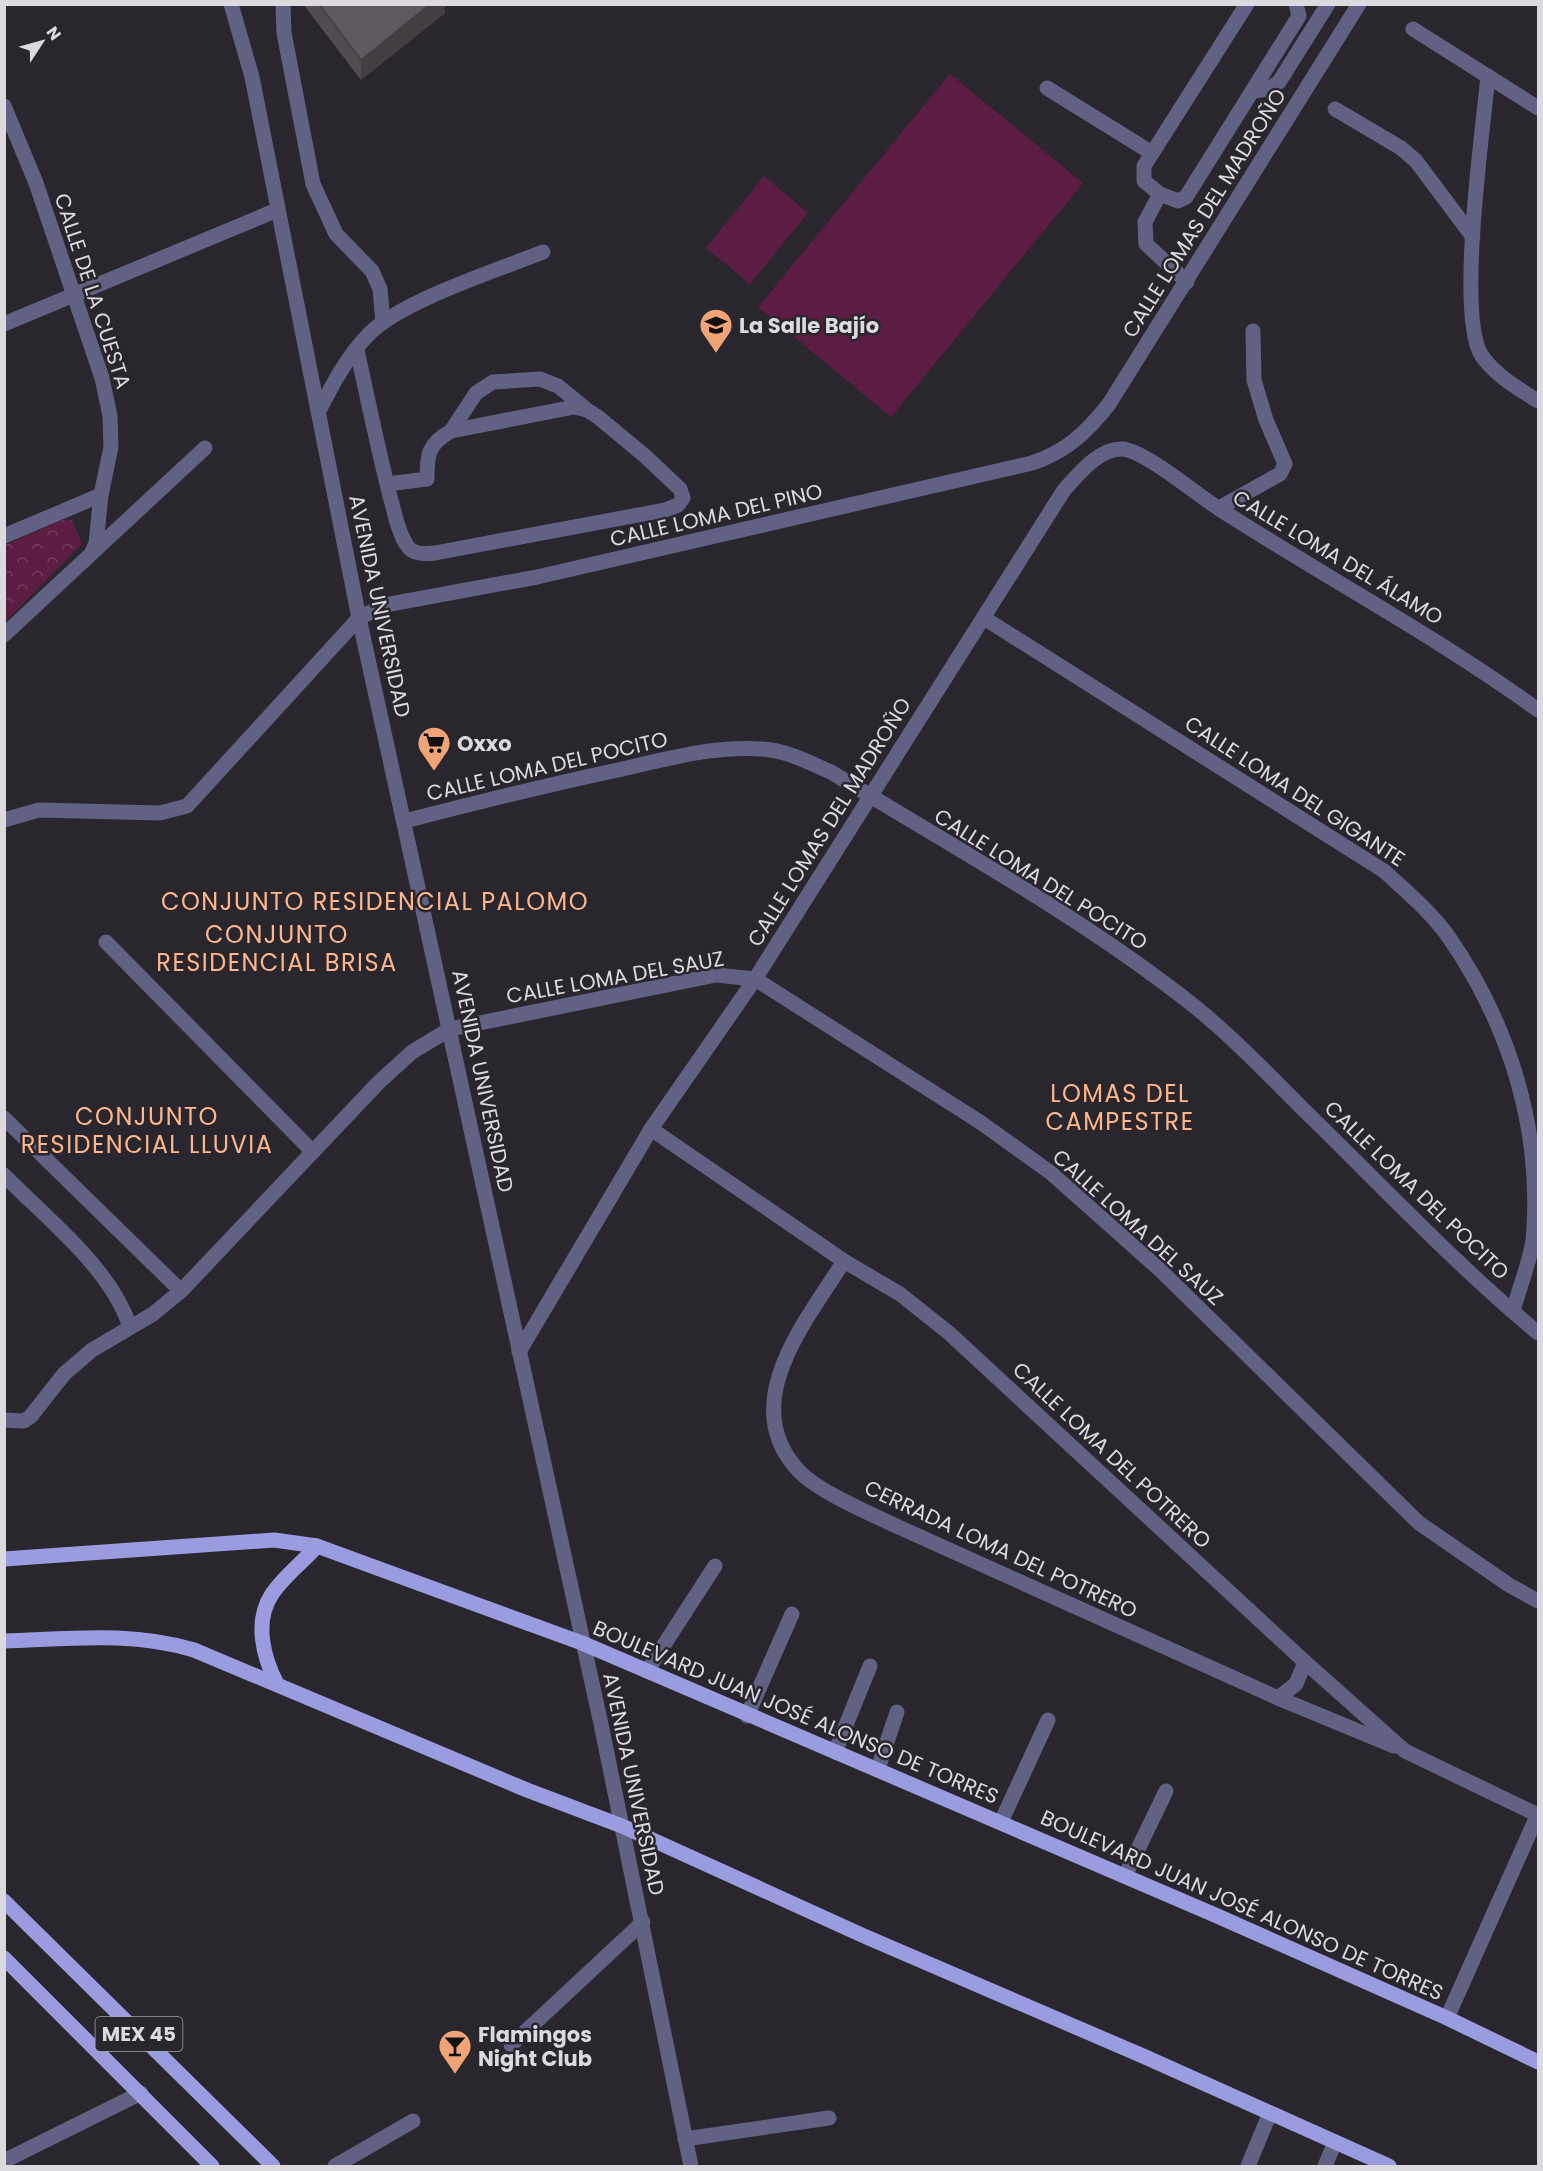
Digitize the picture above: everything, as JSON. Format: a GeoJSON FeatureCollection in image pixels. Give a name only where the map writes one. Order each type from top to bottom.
{"type":"FeatureCollection","features":[{"type":"Feature","properties":{"kind":"main road","name":"BOULEVARD JUAN JOSÉ ALONSO DE TORRES"},"geometry":{"type":"LineString","coordinates":[[4,1559],[274,1540],[317,1546],[582,1643],[747,1716],[1125,1876],[1447,2018],[1539,2062]]}},
{"type":"Feature","properties":{"kind":"main road"},"geometry":{"type":"LineString","coordinates":[[277,1684],[267,1664],[263,1642],[264,1608],[272,1593],[317,1546]]}},
{"type":"Feature","properties":{"kind":"main road"},"geometry":{"type":"LineString","coordinates":[[4,1641],[128,1637],[161,1640],[194,1650],[527,1790],[622,1826],[864,1936],[1389,2166]]}},
{"type":"Feature","properties":{"kind":"main road","name":"MEX 45"},"geometry":{"type":"LineString","coordinates":[[4,1901],[273,2166]]}},
{"type":"Feature","properties":{"kind":"main road","name":"MEX 45"},"geometry":{"type":"LineString","coordinates":[[4,1958],[212,2166]]}},
{"type":"Feature","properties":{"kind":"street","name":"AVENIDA UNIVERSIDAD"},"geometry":{"type":"LineString","coordinates":[[231,4],[252,77],[360,618],[622,1826],[691,2166]]}},
{"type":"Feature","properties":{"kind":"street"},"geometry":{"type":"LineString","coordinates":[[283,4],[284,33],[313,184],[336,234],[372,271],[380,289],[383,322]]}},
{"type":"Feature","properties":{"kind":"street"},"geometry":{"type":"LineString","coordinates":[[1247,4],[1144,166],[1143,177],[1150,187],[1160,194],[1178,201],[1186,197],[1299,16],[1296,4]]}},
{"type":"Feature","properties":{"kind":"street"},"geometry":{"type":"LineString","coordinates":[[1253,91],[1268,89],[1279,82],[1328,4]]}},
{"type":"Feature","properties":{"kind":"street","name":"CALLE LOMAS DEL MADROÑO"},"geometry":{"type":"LineString","coordinates":[[1078,439],[1109,404],[1359,4]]}},
{"type":"Feature","properties":{"kind":"street"},"geometry":{"type":"LineString","coordinates":[[1413,29],[1539,108]]}},
{"type":"Feature","properties":{"kind":"street"},"geometry":{"type":"LineString","coordinates":[[1488,76],[1473,237],[1470,305],[1473,336],[1481,355],[1495,371],[1539,401]]}},
{"type":"Feature","properties":{"kind":"street"},"geometry":{"type":"LineString","coordinates":[[1047,88],[1152,153]]}},
{"type":"Feature","properties":{"kind":"street","name":"CALLE DE LA CUESTA"},"geometry":{"type":"LineString","coordinates":[[4,106],[36,183],[74,294],[102,378],[110,416],[111,447],[96,543],[91,554]]}},
{"type":"Feature","properties":{"kind":"street"},"geometry":{"type":"LineString","coordinates":[[1335,109],[1401,148],[1416,161],[1473,237]]}},
{"type":"Feature","properties":{"kind":"street"},"geometry":{"type":"LineString","coordinates":[[1160,194],[1145,222],[1146,244],[1187,282]]}},
{"type":"Feature","properties":{"kind":"street"},"geometry":{"type":"LineString","coordinates":[[4,324],[277,210]]}},
{"type":"Feature","properties":{"kind":"street"},"geometry":{"type":"LineString","coordinates":[[318,411],[331,387],[357,350],[383,322],[434,296],[543,252]]}},
{"type":"Feature","properties":{"kind":"street"},"geometry":{"type":"LineString","coordinates":[[1219,508],[1280,474],[1285,464],[1266,420],[1254,380],[1253,332]]}},
{"type":"Feature","properties":{"kind":"street"},"geometry":{"type":"LineString","coordinates":[[357,350],[387,484],[406,546],[421,554],[642,514],[678,505],[683,498],[681,489],[587,410],[558,386],[540,379],[493,382],[476,393],[452,431]]}},
{"type":"Feature","properties":{"kind":"street"},"geometry":{"type":"LineString","coordinates":[[387,484],[427,479],[428,453],[438,440],[452,431],[574,407],[587,410]]}},
{"type":"Feature","properties":{"kind":"street","name":"CALLE LOMA DEL PINO"},"geometry":{"type":"LineString","coordinates":[[360,618],[385,605],[537,577],[1032,464],[1054,456],[1078,439]]}},
{"type":"Feature","properties":{"kind":"street"},"geometry":{"type":"LineString","coordinates":[[4,635],[205,448]]}},
{"type":"Feature","properties":{"kind":"street","name":"CALLE LOMA DEL ÁLAMO"},"geometry":{"type":"LineString","coordinates":[[1112,450],[1123,449],[1134,453],[1219,508],[1430,637],[1539,710]]}},
{"type":"Feature","properties":{"kind":"street","name":"CALLE LOMAS DEL MADROÑO"},"geometry":{"type":"LineString","coordinates":[[519,1352],[651,1129],[755,979],[1064,490],[1082,470],[1112,450]]}},
{"type":"Feature","properties":{"kind":"street"},"geometry":{"type":"LineString","coordinates":[[4,536],[102,495]]}},
{"type":"Feature","properties":{"kind":"street"},"geometry":{"type":"LineString","coordinates":[[4,820],[39,810],[160,813],[188,806],[360,618]]}},
{"type":"Feature","properties":{"kind":"street","name":"CALLE LOMA DEL GIGANTE"},"geometry":{"type":"LineString","coordinates":[[984,618],[1384,871],[1420,904],[1447,935],[1498,1018],[1524,1092],[1536,1160],[1533,1242],[1513,1311]]}},
{"type":"Feature","properties":{"kind":"street","name":"CALLE LOMA DEL POCITO"},"geometry":{"type":"LineString","coordinates":[[405,821],[684,755],[741,748],[772,751],[799,758],[831,772],[1027,891],[1182,996],[1255,1061],[1425,1230],[1539,1333]]}},
{"type":"Feature","properties":{"kind":"street"},"geometry":{"type":"LineString","coordinates":[[106,942],[313,1152]]}},
{"type":"Feature","properties":{"kind":"street","name":"CALLE LOMA DEL SAUZ"},"geometry":{"type":"LineString","coordinates":[[4,1420],[24,1421],[31,1416],[64,1374],[92,1350],[153,1314],[181,1291],[412,1052],[450,1029],[717,975],[755,979],[980,1122],[1051,1173],[1158,1268],[1419,1523],[1509,1585],[1539,1601]]}},
{"type":"Feature","properties":{"kind":"street"},"geometry":{"type":"LineString","coordinates":[[4,1118],[181,1291]]}},
{"type":"Feature","properties":{"kind":"street","name":"CALLE LOMA DEL POTRERO"},"geometry":{"type":"LineString","coordinates":[[651,1129],[844,1261],[900,1294],[949,1333],[1305,1662],[1405,1751],[1538,1815]]}},
{"type":"Feature","properties":{"kind":"street"},"geometry":{"type":"LineString","coordinates":[[4,1175],[100,1272],[118,1299],[130,1327]]}},
{"type":"Feature","properties":{"kind":"street","name":"CERRADA LOMA DEL POTRERO"},"geometry":{"type":"LineString","coordinates":[[844,1261],[785,1356],[776,1384],[774,1422],[782,1449],[799,1472],[833,1494],[894,1525],[1278,1698],[1405,1751]]}},
{"type":"Feature","properties":{"kind":"street"},"geometry":{"type":"LineString","coordinates":[[647,1671],[715,1566]]}},
{"type":"Feature","properties":{"kind":"street"},"geometry":{"type":"LineString","coordinates":[[747,1716],[792,1614]]}},
{"type":"Feature","properties":{"kind":"street"},"geometry":{"type":"LineString","coordinates":[[1278,1698],[1296,1684],[1305,1662]]}},
{"type":"Feature","properties":{"kind":"street"},"geometry":{"type":"LineString","coordinates":[[835,1752],[870,1666]]}},
{"type":"Feature","properties":{"kind":"street"},"geometry":{"type":"LineString","coordinates":[[878,1770],[897,1712]]}},
{"type":"Feature","properties":{"kind":"street"},"geometry":{"type":"LineString","coordinates":[[1001,1822],[1048,1720]]}},
{"type":"Feature","properties":{"kind":"street"},"geometry":{"type":"LineString","coordinates":[[1125,1876],[1166,1791]]}},
{"type":"Feature","properties":{"kind":"street"},"geometry":{"type":"LineString","coordinates":[[1447,2018],[1538,1815]]}},
{"type":"Feature","properties":{"kind":"street"},"geometry":{"type":"LineString","coordinates":[[511,2045],[642,1922]]}},
{"type":"Feature","properties":{"kind":"street"},"geometry":{"type":"LineString","coordinates":[[4,2161],[141,2093]]}},
{"type":"Feature","properties":{"kind":"street"},"geometry":{"type":"LineString","coordinates":[[1248,2166],[1270,2113]]}},
{"type":"Feature","properties":{"kind":"street"},"geometry":{"type":"LineString","coordinates":[[685,2139],[829,2118]]}},
{"type":"Feature","properties":{"kind":"street"},"geometry":{"type":"LineString","coordinates":[[334,2166],[413,2121]]}},
{"type":"Feature","properties":{"kind":"street"},"geometry":{"type":"LineString","coordinates":[[1324,2166],[1335,2142]]}},
{"type":"Feature","properties":{"kind":"green space"},"geometry":{"type":"Polygon","coordinates":[[[950,74],[1083,183],[891,417],[758,307],[950,74]]]}},
{"type":"Feature","properties":{"kind":"green space"},"geometry":{"type":"Polygon","coordinates":[[[764,176],[808,213],[750,284],[706,248],[764,176]]]}},
{"type":"Feature","properties":{"kind":"green space"},"geometry":{"type":"Polygon","coordinates":[[[62,520],[72,520],[82,544],[5,622],[5,545],[62,520]]]}},
{"type":"Feature","properties":{"kind":"building"},"geometry":{"type":"Polygon","coordinates":[[[319,4],[430,4],[361,60],[319,4]]]}},
{"type":"Feature","properties":{"kind":"place","name":"La Salle Bajío"},"geometry":{"type":"Point","coordinates":[716,354]}},
{"type":"Feature","properties":{"kind":"place","name":"Oxxo"},"geometry":{"type":"Point","coordinates":[434,772]}},
{"type":"Feature","properties":{"kind":"place","name":"Flamingos Night Club"},"geometry":{"type":"Point","coordinates":[455,2075]}},
{"type":"Feature","properties":{"kind":"district","name":"CONJUNTO RESIDENCIAL PALOMO"},"geometry":{"type":"Point","coordinates":[375,901]}},
{"type":"Feature","properties":{"kind":"district","name":"CONJUNTO RESIDENCIAL BRISA"},"geometry":{"type":"Point","coordinates":[277,948]}},
{"type":"Feature","properties":{"kind":"district","name":"LOMAS DEL CAMPESTRE"},"geometry":{"type":"Point","coordinates":[1120,1107]}},
{"type":"Feature","properties":{"kind":"district","name":"CONJUNTO RESIDENCIAL LLUVIA"},"geometry":{"type":"Point","coordinates":[147,1130]}}]}
